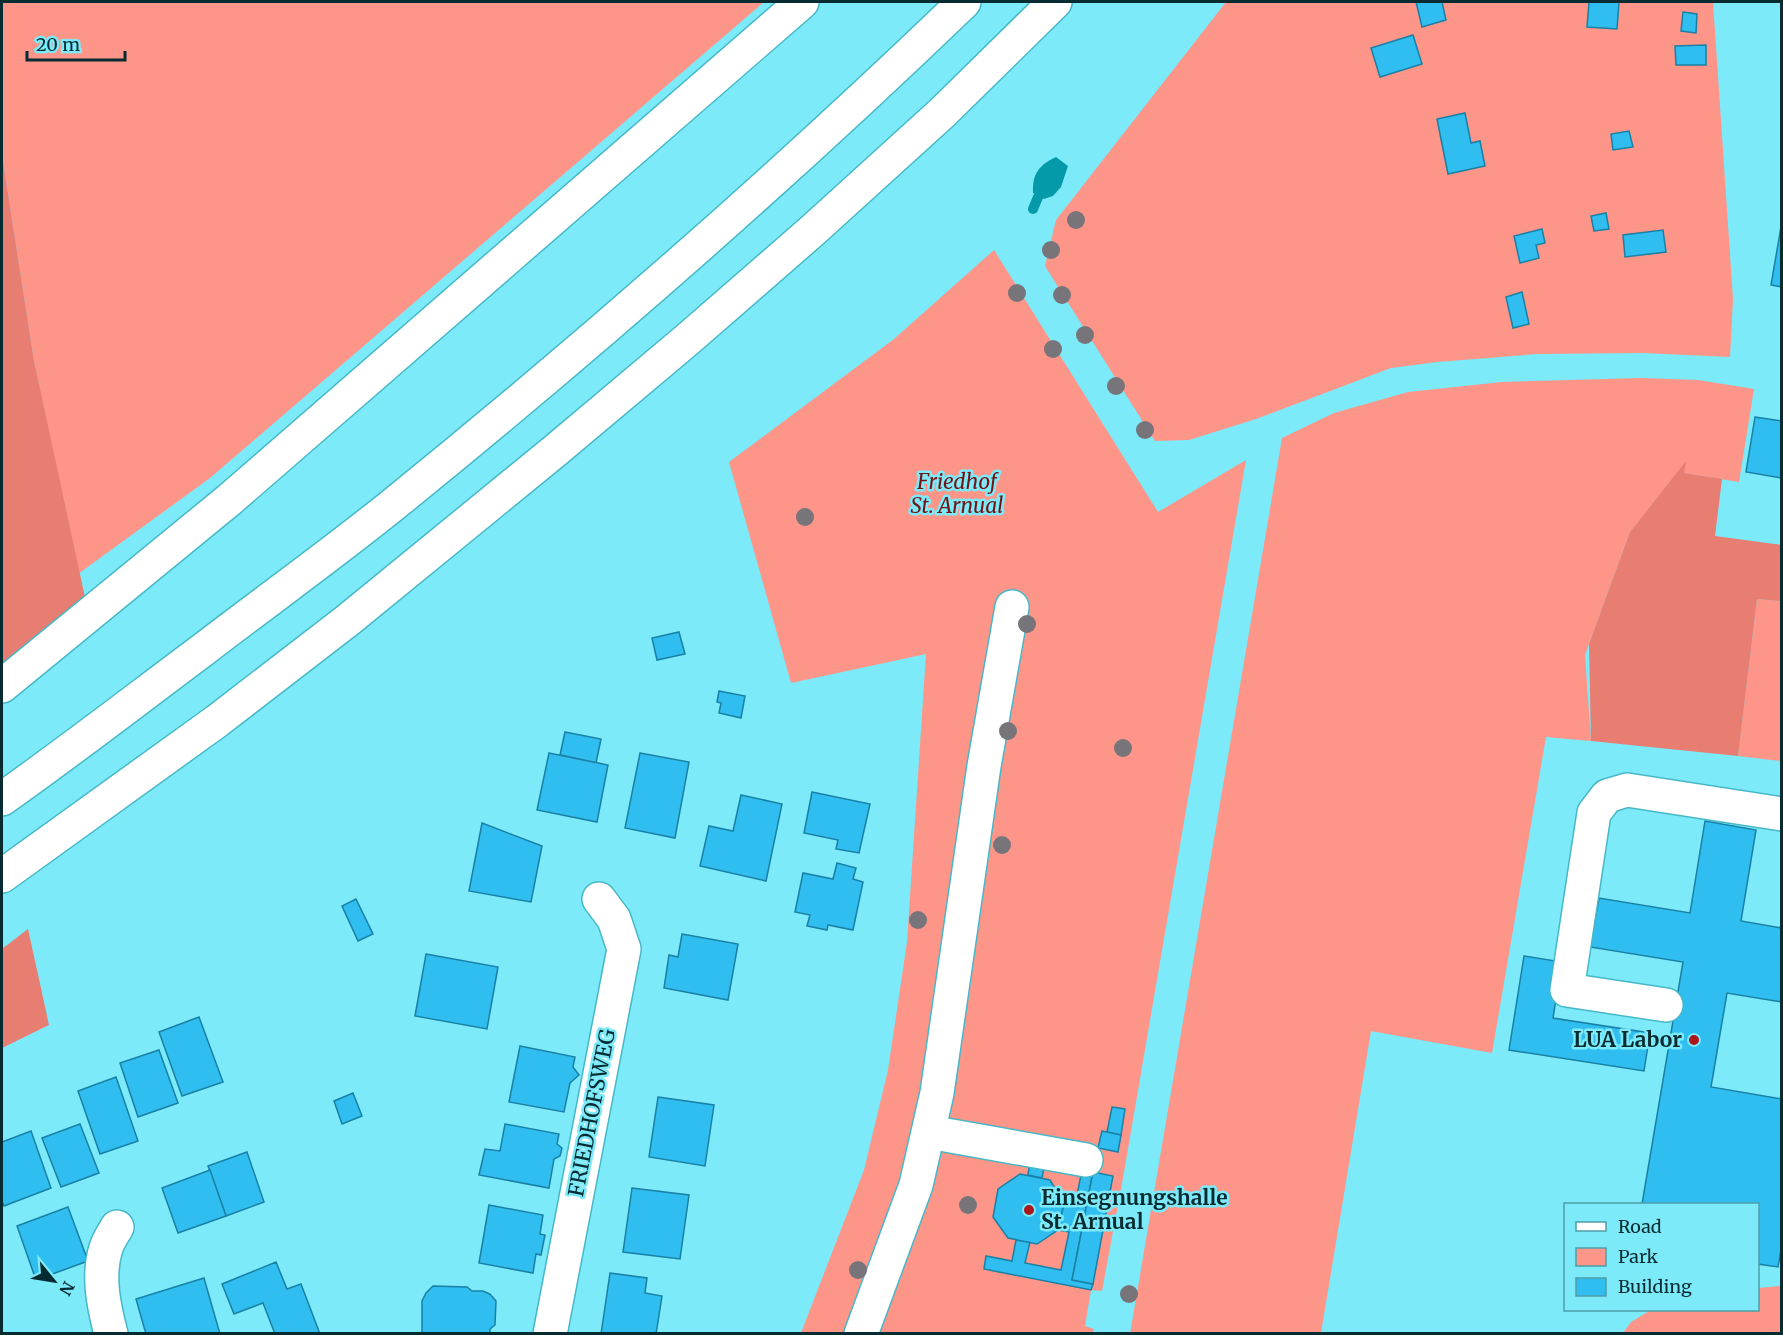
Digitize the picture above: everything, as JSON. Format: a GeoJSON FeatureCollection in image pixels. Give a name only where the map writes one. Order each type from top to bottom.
{"type":"FeatureCollection","features":[{"type":"Feature","properties":{"kind":"main road"},"geometry":{"type":"LineString","coordinates":[[2,686],[238,493],[802,2]]}},
{"type":"Feature","properties":{"kind":"main road"},"geometry":{"type":"LineString","coordinates":[[2,799],[387,509],[655,285],[825,133],[964,2]]}},
{"type":"Feature","properties":{"kind":"main road"},"geometry":{"type":"LineString","coordinates":[[2,876],[216,721],[357,613],[688,339],[812,231],[942,112],[1055,2]]}},
{"type":"Feature","properties":{"kind":"main road"},"geometry":{"type":"LineString","coordinates":[[861,1334],[916,1185],[938,1093],[984,766],[1012,607]]}},
{"type":"Feature","properties":{"kind":"main road"},"geometry":{"type":"LineString","coordinates":[[1666,1005],[1567,990],[1594,813],[1607,796],[1628,790],[1782,814]]}},
{"type":"Feature","properties":{"kind":"main road","name":"FRIEDHOFSWEG"},"geometry":{"type":"LineString","coordinates":[[550,1334],[624,949],[615,919],[599,899]]}},
{"type":"Feature","properties":{"kind":"main road"},"geometry":{"type":"LineString","coordinates":[[929,1132],[1086,1160]]}},
{"type":"Feature","properties":{"kind":"main road"},"geometry":{"type":"LineString","coordinates":[[111,1334],[103,1303],[103,1264],[106,1247],[117,1227]]}},
{"type":"Feature","properties":{"kind":"green space"},"geometry":{"type":"Polygon","coordinates":[[[2,2],[764,2],[210,478],[78,574],[34,361],[2,155],[2,2]]]}},
{"type":"Feature","properties":{"kind":"green space"},"geometry":{"type":"Polygon","coordinates":[[[1226,2],[1713,2],[1733,299],[1730,357],[1643,353],[1537,354],[1391,368],[1256,419],[1189,440],[1155,441],[1045,266],[1056,220],[1226,2]]]}},
{"type":"Feature","properties":{"kind":"green space","name":"Friedhof St. Arnual"},"geometry":{"type":"Polygon","coordinates":[[[994,250],[1158,512],[1246,460],[1123,1178],[1102,1291],[1091,1290],[1085,1326],[1094,1329],[1092,1333],[801,1333],[864,1170],[888,1070],[907,942],[926,654],[791,683],[729,462],[894,339],[994,250]]]}},
{"type":"Feature","properties":{"kind":"green space"},"geometry":{"type":"Polygon","coordinates":[[[1641,378],[1698,380],[1754,389],[1739,482],[1683,473],[1685,463],[1630,532],[1585,655],[1591,741],[1546,737],[1492,1053],[1371,1031],[1321,1333],[1130,1334],[1282,438],[1334,413],[1408,392],[1502,382],[1641,378]]]}},
{"type":"Feature","properties":{"kind":"green space"},"geometry":{"type":"Polygon","coordinates":[[[1757,599],[1781,601],[1781,761],[1738,756],[1757,599]]]}},
{"type":"Feature","properties":{"kind":"green space"},"geometry":{"type":"Polygon","coordinates":[[[1781,1286],[1781,1333],[1623,1333],[1631,1322],[1649,1311],[1759,1311],[1759,1288],[1781,1286]]]}},
{"type":"Feature","properties":{"kind":"shaded area"},"geometry":{"type":"Polygon","coordinates":[[[2,155],[34,361],[86,602],[2,667],[2,155]]]}},
{"type":"Feature","properties":{"kind":"shaded area"},"geometry":{"type":"Polygon","coordinates":[[[1686,461],[1684,473],[1722,479],[1715,536],[1781,545],[1781,601],[1757,599],[1738,756],[1591,741],[1589,644],[1630,532],[1686,461]]]}},
{"type":"Feature","properties":{"kind":"shaded area"},"geometry":{"type":"Polygon","coordinates":[[[28,929],[49,1025],[2,1048],[2,949],[28,929]]]}},
{"type":"Feature","properties":{"kind":"water"},"geometry":{"type":"Polygon","coordinates":[[[1056,157],[1068,166],[1061,187],[1053,196],[1044,199],[1033,193],[1035,175],[1045,163],[1056,157]]]}},
{"type":"Feature","properties":{"kind":"building"},"geometry":{"type":"Polygon","coordinates":[[[1416,2],[1442,2],[1446,20],[1422,27],[1416,2]]]}},
{"type":"Feature","properties":{"kind":"building"},"geometry":{"type":"Polygon","coordinates":[[[1589,2],[1619,2],[1617,29],[1587,27],[1589,2]]]}},
{"type":"Feature","properties":{"kind":"building"},"geometry":{"type":"Polygon","coordinates":[[[1683,12],[1697,14],[1696,33],[1681,31],[1683,12]]]}},
{"type":"Feature","properties":{"kind":"building"},"geometry":{"type":"Polygon","coordinates":[[[1413,35],[1422,64],[1380,77],[1371,48],[1413,35]]]}},
{"type":"Feature","properties":{"kind":"building"},"geometry":{"type":"Polygon","coordinates":[[[1706,45],[1706,65],[1676,65],[1675,46],[1706,45]]]}},
{"type":"Feature","properties":{"kind":"building"},"geometry":{"type":"Polygon","coordinates":[[[1465,113],[1471,143],[1480,141],[1485,166],[1448,174],[1437,119],[1465,113]]]}},
{"type":"Feature","properties":{"kind":"building"},"geometry":{"type":"Polygon","coordinates":[[[1629,131],[1633,147],[1613,150],[1611,134],[1629,131]]]}},
{"type":"Feature","properties":{"kind":"building"},"geometry":{"type":"Polygon","coordinates":[[[1606,213],[1609,229],[1594,231],[1591,216],[1606,213]]]}},
{"type":"Feature","properties":{"kind":"building"},"geometry":{"type":"Polygon","coordinates":[[[1782,221],[1782,287],[1771,285],[1782,221]]]}},
{"type":"Feature","properties":{"kind":"building"},"geometry":{"type":"Polygon","coordinates":[[[1542,229],[1545,243],[1536,245],[1539,258],[1520,263],[1514,236],[1542,229]]]}},
{"type":"Feature","properties":{"kind":"building"},"geometry":{"type":"Polygon","coordinates":[[[1663,230],[1666,252],[1625,257],[1623,235],[1663,230]]]}},
{"type":"Feature","properties":{"kind":"building"},"geometry":{"type":"Polygon","coordinates":[[[1522,292],[1529,324],[1513,328],[1506,297],[1522,292]]]}},
{"type":"Feature","properties":{"kind":"building"},"geometry":{"type":"Polygon","coordinates":[[[1755,417],[1782,421],[1782,478],[1746,472],[1755,417]]]}},
{"type":"Feature","properties":{"kind":"building"},"geometry":{"type":"Polygon","coordinates":[[[679,632],[685,654],[657,660],[652,638],[679,632]]]}},
{"type":"Feature","properties":{"kind":"building"},"geometry":{"type":"Polygon","coordinates":[[[719,691],[745,696],[741,718],[719,713],[721,703],[717,702],[719,691]]]}},
{"type":"Feature","properties":{"kind":"building"},"geometry":{"type":"Polygon","coordinates":[[[565,732],[601,739],[596,763],[560,755],[565,732]]]}},
{"type":"Feature","properties":{"kind":"building"},"geometry":{"type":"Polygon","coordinates":[[[549,753],[608,765],[597,822],[537,810],[549,753]]]}},
{"type":"Feature","properties":{"kind":"building"},"geometry":{"type":"Polygon","coordinates":[[[640,753],[689,762],[675,838],[625,828],[640,753]]]}},
{"type":"Feature","properties":{"kind":"building"},"geometry":{"type":"Polygon","coordinates":[[[812,792],[870,804],[859,853],[836,849],[838,840],[804,833],[812,792]]]}},
{"type":"Feature","properties":{"kind":"building"},"geometry":{"type":"Polygon","coordinates":[[[741,795],[782,804],[766,881],[700,866],[709,826],[733,831],[741,795]]]}},
{"type":"Feature","properties":{"kind":"building","name":"LUA Labor"},"geometry":{"type":"Polygon","coordinates":[[[1705,821],[1756,830],[1741,921],[1782,928],[1782,1002],[1727,993],[1711,1087],[1782,1099],[1782,1245],[1778,1267],[1759,1264],[1759,1203],[1642,1203],[1683,962],[1590,947],[1599,898],[1690,913],[1705,821]]]}},
{"type":"Feature","properties":{"kind":"building"},"geometry":{"type":"Polygon","coordinates":[[[482,823],[542,846],[531,902],[469,891],[482,823]]]}},
{"type":"Feature","properties":{"kind":"building"},"geometry":{"type":"Polygon","coordinates":[[[837,863],[856,868],[853,879],[863,882],[853,930],[828,925],[827,930],[807,926],[810,915],[795,912],[803,873],[833,879],[837,863]]]}},
{"type":"Feature","properties":{"kind":"building"},"geometry":{"type":"Polygon","coordinates":[[[356,899],[373,934],[358,941],[342,906],[356,899]]]}},
{"type":"Feature","properties":{"kind":"building"},"geometry":{"type":"Polygon","coordinates":[[[682,934],[738,944],[728,1000],[664,988],[669,955],[678,957],[682,934]]]}},
{"type":"Feature","properties":{"kind":"building"},"geometry":{"type":"Polygon","coordinates":[[[426,954],[498,967],[487,1029],[415,1016],[426,954]]]}},
{"type":"Feature","properties":{"kind":"building"},"geometry":{"type":"Polygon","coordinates":[[[1524,956],[1562,962],[1553,1018],[1650,1033],[1644,1071],[1509,1050],[1524,956]]]}},
{"type":"Feature","properties":{"kind":"building"},"geometry":{"type":"Polygon","coordinates":[[[199,1017],[223,1082],[182,1096],[159,1032],[199,1017]]]}},
{"type":"Feature","properties":{"kind":"building"},"geometry":{"type":"Polygon","coordinates":[[[520,1046],[575,1057],[573,1067],[579,1075],[570,1083],[564,1112],[509,1102],[520,1046]]]}},
{"type":"Feature","properties":{"kind":"building"},"geometry":{"type":"Polygon","coordinates":[[[159,1050],[178,1103],[138,1117],[120,1063],[159,1050]]]}},
{"type":"Feature","properties":{"kind":"building"},"geometry":{"type":"Polygon","coordinates":[[[116,1077],[138,1141],[100,1154],[78,1091],[116,1077]]]}},
{"type":"Feature","properties":{"kind":"building"},"geometry":{"type":"Polygon","coordinates":[[[353,1093],[362,1116],[342,1124],[334,1101],[353,1093]]]}},
{"type":"Feature","properties":{"kind":"building"},"geometry":{"type":"Polygon","coordinates":[[[658,1097],[714,1105],[705,1166],[649,1157],[658,1097]]]}},
{"type":"Feature","properties":{"kind":"building"},"geometry":{"type":"Polygon","coordinates":[[[1112,1107],[1125,1109],[1121,1135],[1107,1132],[1112,1107]]]}},
{"type":"Feature","properties":{"kind":"building"},"geometry":{"type":"Polygon","coordinates":[[[80,1124],[99,1173],[61,1187],[42,1138],[80,1124]]]}},
{"type":"Feature","properties":{"kind":"building"},"geometry":{"type":"Polygon","coordinates":[[[505,1124],[559,1134],[557,1144],[562,1148],[560,1156],[554,1159],[549,1188],[479,1175],[485,1149],[500,1151],[505,1124]]]}},
{"type":"Feature","properties":{"kind":"building"},"geometry":{"type":"Polygon","coordinates":[[[31,1131],[51,1188],[4,1206],[2,1201],[2,1142],[31,1131]]]}},
{"type":"Feature","properties":{"kind":"building"},"geometry":{"type":"Polygon","coordinates":[[[1102,1131],[1121,1135],[1118,1152],[1098,1148],[1102,1131]]]}},
{"type":"Feature","properties":{"kind":"building"},"geometry":{"type":"Polygon","coordinates":[[[247,1152],[264,1202],[226,1216],[208,1166],[247,1152]]]}},
{"type":"Feature","properties":{"kind":"building"},"geometry":{"type":"Polygon","coordinates":[[[1030,1161],[1045,1163],[1042,1178],[1028,1175],[1030,1161]]]}},
{"type":"Feature","properties":{"kind":"building"},"geometry":{"type":"Polygon","coordinates":[[[210,1170],[226,1216],[178,1233],[162,1188],[210,1170]]]}},
{"type":"Feature","properties":{"kind":"building"},"geometry":{"type":"Polygon","coordinates":[[[1082,1170],[1093,1172],[1072,1280],[1093,1284],[1091,1290],[984,1269],[986,1256],[1012,1261],[1016,1240],[1030,1242],[1025,1263],[1061,1270],[1069,1232],[1058,1230],[1064,1203],[1075,1205],[1082,1170]]]}},
{"type":"Feature","properties":{"kind":"building"},"geometry":{"type":"Polygon","coordinates":[[[1093,1172],[1113,1176],[1093,1284],[1072,1280],[1093,1172]]]}},
{"type":"Feature","properties":{"kind":"building","name":"Einsegnungshalle St. Arnual"},"geometry":{"type":"Polygon","coordinates":[[[1020,1174],[1050,1180],[1064,1203],[1058,1230],[1037,1244],[1008,1238],[993,1217],[998,1189],[1020,1174]]]}},
{"type":"Feature","properties":{"kind":"building"},"geometry":{"type":"Polygon","coordinates":[[[632,1188],[689,1195],[680,1259],[623,1252],[632,1188]]]}},
{"type":"Feature","properties":{"kind":"building"},"geometry":{"type":"Polygon","coordinates":[[[489,1205],[543,1215],[540,1234],[545,1235],[541,1255],[536,1254],[533,1273],[479,1263],[489,1205]]]}},
{"type":"Feature","properties":{"kind":"building"},"geometry":{"type":"Polygon","coordinates":[[[68,1207],[88,1261],[36,1280],[17,1226],[68,1207]]]}},
{"type":"Feature","properties":{"kind":"building"},"geometry":{"type":"Polygon","coordinates":[[[276,1262],[287,1289],[301,1284],[320,1334],[275,1334],[263,1303],[234,1314],[222,1284],[276,1262]]]}},
{"type":"Feature","properties":{"kind":"building"},"geometry":{"type":"Polygon","coordinates":[[[610,1273],[647,1278],[645,1293],[662,1296],[656,1334],[601,1334],[610,1273]]]}},
{"type":"Feature","properties":{"kind":"building"},"geometry":{"type":"Polygon","coordinates":[[[204,1278],[220,1334],[146,1334],[136,1299],[204,1278]]]}},
{"type":"Feature","properties":{"kind":"building"},"geometry":{"type":"Polygon","coordinates":[[[433,1286],[467,1287],[472,1291],[483,1291],[490,1294],[496,1301],[495,1325],[490,1329],[490,1334],[422,1334],[422,1301],[433,1286]]]}},
{"type":"Feature","properties":{"kind":"waterway"},"geometry":{"type":"LineString","coordinates":[[1033,209],[1038,197]]}},
{"type":"Feature","properties":{"kind":"place","name":"LUA Labor"},"geometry":{"type":"Point","coordinates":[1694,1040]}},
{"type":"Feature","properties":{"kind":"place","name":"Einsegnungshalle St. Arnual"},"geometry":{"type":"Point","coordinates":[1029,1210]}}]}
